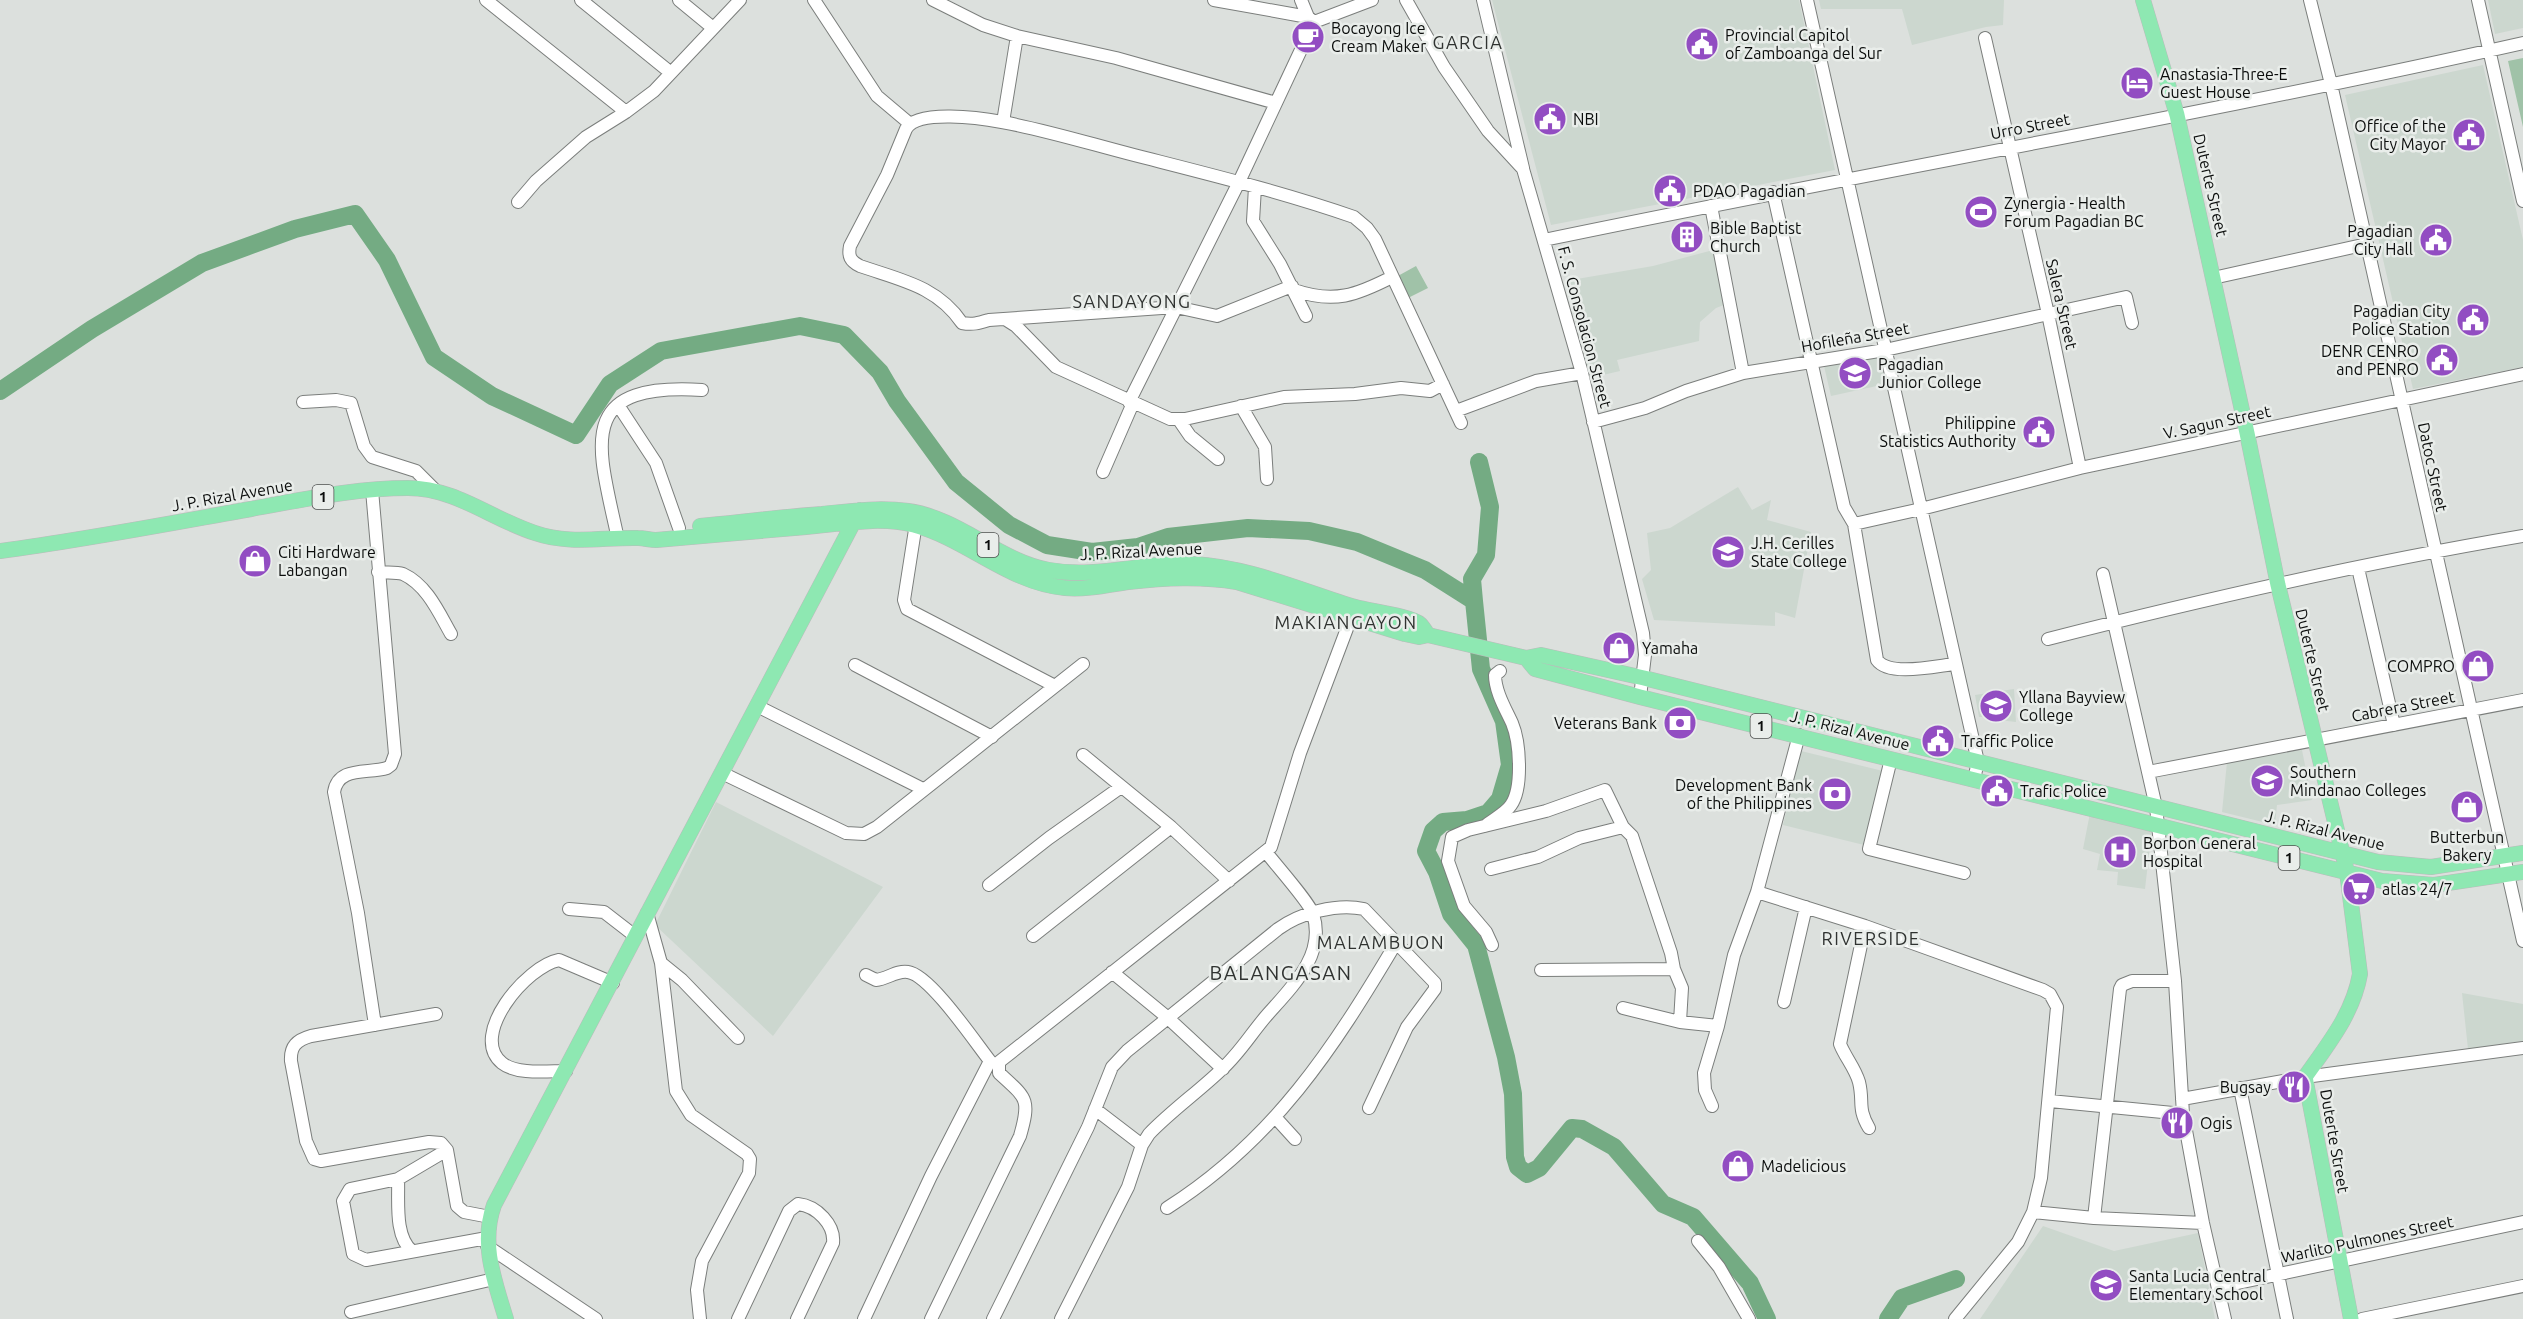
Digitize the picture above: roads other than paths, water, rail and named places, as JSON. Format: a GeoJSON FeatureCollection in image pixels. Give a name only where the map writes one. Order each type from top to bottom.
{"type":"FeatureCollection","features":[{"type":"Feature","properties":{"kind":"main road","name":"Duterte Street"},"geometry":{"type":"LineString","coordinates":[[2143,0],[2176,115],[2247,433],[2278,585],[2313,739],[2347,872],[2360,974],[2357,990],[2352,1005],[2340,1026],[2306,1077],[2351,1319]]}},
{"type":"Feature","properties":{"kind":"main road","name":"J. P. Rizal Avenue"},"geometry":{"type":"LineString","coordinates":[[0,551],[372,490],[409,488],[435,490],[481,508],[536,534],[576,540],[641,538],[656,540],[857,516],[878,509],[916,519],[1008,571],[1038,582],[1065,588],[1189,577],[1252,581],[1353,613],[1419,623],[1428,635],[1526,658],[1541,655],[1644,678],[2378,862],[2431,867],[2523,853]]}},
{"type":"Feature","properties":{"kind":"main road","name":"J. P. Rizal Avenue"},"geometry":{"type":"LineString","coordinates":[[641,538],[650,533],[679,528],[857,516]]}},
{"type":"Feature","properties":{"kind":"main road"},"geometry":{"type":"LineString","coordinates":[[506,1319],[494,1279],[487,1242],[490,1217],[613,983],[647,913],[857,516]]}},
{"type":"Feature","properties":{"kind":"main road","name":"J. P. Rizal Avenue"},"geometry":{"type":"LineString","coordinates":[[1526,658],[1535,669],[1640,698],[1799,735],[2382,881],[2434,885],[2516,873]]}},
{"type":"Feature","properties":{"kind":"main road"},"geometry":{"type":"LineString","coordinates":[[2096,809],[2100,792]]}},
{"type":"Feature","properties":{"kind":"street"},"geometry":{"type":"LineString","coordinates":[[486,0],[626,112]]}},
{"type":"Feature","properties":{"kind":"street"},"geometry":{"type":"LineString","coordinates":[[581,0],[671,73]]}},
{"type":"Feature","properties":{"kind":"street"},"geometry":{"type":"LineString","coordinates":[[679,0],[713,28]]}},
{"type":"Feature","properties":{"kind":"street"},"geometry":{"type":"LineString","coordinates":[[518,202],[536,181],[586,137],[654,91],[740,0]]}},
{"type":"Feature","properties":{"kind":"street"},"geometry":{"type":"LineString","coordinates":[[814,0],[870,86],[884,103],[909,123]]}},
{"type":"Feature","properties":{"kind":"street"},"geometry":{"type":"LineString","coordinates":[[933,0],[983,26],[1116,58],[1276,103]]}},
{"type":"Feature","properties":{"kind":"street"},"geometry":{"type":"LineString","coordinates":[[1215,0],[1311,19],[1372,0]]}},
{"type":"Feature","properties":{"kind":"street"},"geometry":{"type":"LineString","coordinates":[[1301,0],[1311,19]]}},
{"type":"Feature","properties":{"kind":"street","name":"F. S. Consolacion Street"},"geometry":{"type":"LineString","coordinates":[[1407,0],[1444,67],[1488,131],[1523,169],[1582,373],[1643,633],[1644,678],[1640,698]]}},
{"type":"Feature","properties":{"kind":"street"},"geometry":{"type":"LineString","coordinates":[[1483,0],[1523,169]]}},
{"type":"Feature","properties":{"kind":"street"},"geometry":{"type":"LineString","coordinates":[[1807,0],[1978,762],[1974,779]]}},
{"type":"Feature","properties":{"kind":"street","name":"Datoc Street"},"geometry":{"type":"LineString","coordinates":[[2310,0],[2331,84],[2504,856],[2516,873],[2523,941]]}},
{"type":"Feature","properties":{"kind":"street"},"geometry":{"type":"LineString","coordinates":[[2478,0],[2523,201]]}},
{"type":"Feature","properties":{"kind":"street"},"geometry":{"type":"LineString","coordinates":[[1103,472],[1131,403],[1239,182],[1276,103],[1311,19]]}},
{"type":"Feature","properties":{"kind":"street"},"geometry":{"type":"LineString","coordinates":[[1003,122],[1017,36]]}},
{"type":"Feature","properties":{"kind":"street","name":"Salera Street"},"geometry":{"type":"LineString","coordinates":[[1985,38],[2048,314],[2080,468]]}},
{"type":"Feature","properties":{"kind":"street","name":"Urro Street"},"geometry":{"type":"LineString","coordinates":[[1544,240],[1773,192],[2331,84],[2523,43]]}},
{"type":"Feature","properties":{"kind":"street"},"geometry":{"type":"LineString","coordinates":[[909,123],[932,117],[1003,122],[1239,182],[1354,217],[1367,228],[1375,239],[1461,423]]}},
{"type":"Feature","properties":{"kind":"street"},"geometry":{"type":"LineString","coordinates":[[909,123],[887,175],[850,246],[850,258],[860,266],[932,292],[952,308],[962,323],[976,324],[989,320],[1176,307],[1217,316],[1293,288],[1326,298],[1354,295],[1392,277]]}},
{"type":"Feature","properties":{"kind":"street"},"geometry":{"type":"LineString","coordinates":[[1255,187],[1253,221],[1293,288],[1306,316]]}},
{"type":"Feature","properties":{"kind":"street"},"geometry":{"type":"LineString","coordinates":[[1773,192],[1844,507],[1854,524],[1877,660],[1880,665],[1892,669],[1955,664]]}},
{"type":"Feature","properties":{"kind":"street"},"geometry":{"type":"LineString","coordinates":[[1711,206],[1743,373]]}},
{"type":"Feature","properties":{"kind":"street"},"geometry":{"type":"LineString","coordinates":[[2213,278],[2367,244]]}},
{"type":"Feature","properties":{"kind":"street","name":"Hofileña Street"},"geometry":{"type":"LineString","coordinates":[[1593,422],[1645,408],[1686,391],[1743,373],[1885,350],[2126,297],[2132,323]]}},
{"type":"Feature","properties":{"kind":"street"},"geometry":{"type":"LineString","coordinates":[[1005,319],[1016,326],[1056,367],[1131,403],[1164,417],[1179,420],[1284,397],[1354,394],[1401,388],[1430,392],[1443,384]]}},
{"type":"Feature","properties":{"kind":"street"},"geometry":{"type":"LineString","coordinates":[[1456,411],[1536,381],[1582,373]]}},
{"type":"Feature","properties":{"kind":"street","name":"V. Sagun Street"},"geometry":{"type":"LineString","coordinates":[[1854,524],[2080,468],[2523,374]]}},
{"type":"Feature","properties":{"kind":"street"},"geometry":{"type":"LineString","coordinates":[[618,539],[604,472],[601,436],[603,423],[608,414],[618,405],[652,391],[702,390]]}},
{"type":"Feature","properties":{"kind":"street"},"geometry":{"type":"LineString","coordinates":[[303,402],[349,402],[364,446],[372,457],[416,471],[435,490]]}},
{"type":"Feature","properties":{"kind":"street"},"geometry":{"type":"LineString","coordinates":[[618,405],[656,463],[679,528]]}},
{"type":"Feature","properties":{"kind":"street"},"geometry":{"type":"LineString","coordinates":[[1241,406],[1265,447],[1268,480]]}},
{"type":"Feature","properties":{"kind":"street"},"geometry":{"type":"LineString","coordinates":[[1179,420],[1193,439],[1218,459]]}},
{"type":"Feature","properties":{"kind":"street"},"geometry":{"type":"LineString","coordinates":[[372,490],[390,680],[395,760],[391,765],[380,770],[345,774],[335,783],[334,792],[358,914],[375,1024]]}},
{"type":"Feature","properties":{"kind":"street"},"geometry":{"type":"LineString","coordinates":[[916,519],[904,600],[907,609],[1055,686]]}},
{"type":"Feature","properties":{"kind":"street"},"geometry":{"type":"LineString","coordinates":[[2048,639],[2113,622],[2358,567],[2523,536]]}},
{"type":"Feature","properties":{"kind":"street"},"geometry":{"type":"LineString","coordinates":[[2358,567],[2394,725]]}},
{"type":"Feature","properties":{"kind":"street"},"geometry":{"type":"LineString","coordinates":[[378,572],[402,574],[417,584],[429,597],[451,634]]}},
{"type":"Feature","properties":{"kind":"street"},"geometry":{"type":"LineString","coordinates":[[2103,574],[2159,825],[2175,981],[2183,1114],[2203,1223],[2226,1319]]}},
{"type":"Feature","properties":{"kind":"street"},"geometry":{"type":"LineString","coordinates":[[864,1319],[931,1176],[994,1061],[1266,852],[1276,837],[1300,753],[1353,613]]}},
{"type":"Feature","properties":{"kind":"street"},"geometry":{"type":"LineString","coordinates":[[722,773],[846,833],[864,834],[993,737],[1083,664]]}},
{"type":"Feature","properties":{"kind":"street"},"geometry":{"type":"LineString","coordinates":[[855,665],[993,737]]}},
{"type":"Feature","properties":{"kind":"street"},"geometry":{"type":"LineString","coordinates":[[1482,828],[1511,805],[1518,780],[1520,753],[1514,728],[1496,684],[1496,675],[1500,671]]}},
{"type":"Feature","properties":{"kind":"street","name":"Cabrera Street"},"geometry":{"type":"LineString","coordinates":[[2148,772],[2523,700]]}},
{"type":"Feature","properties":{"kind":"street"},"geometry":{"type":"LineString","coordinates":[[757,706],[923,789]]}},
{"type":"Feature","properties":{"kind":"street"},"geometry":{"type":"LineString","coordinates":[[1712,1106],[1705,1090],[1704,1073],[1718,1026],[1734,955],[1757,892],[1799,735]]}},
{"type":"Feature","properties":{"kind":"street"},"geometry":{"type":"LineString","coordinates":[[1083,755],[1171,827],[1229,881]]}},
{"type":"Feature","properties":{"kind":"street"},"geometry":{"type":"LineString","coordinates":[[1891,759],[1869,849],[1964,873]]}},
{"type":"Feature","properties":{"kind":"street"},"geometry":{"type":"LineString","coordinates":[[989,885],[1049,838],[1121,787]]}},
{"type":"Feature","properties":{"kind":"street"},"geometry":{"type":"LineString","coordinates":[[1492,945],[1486,932],[1464,906],[1448,861],[1452,837],[1468,830],[1538,813],[1604,790],[1623,827],[1632,836],[1671,953],[1674,969],[1682,988],[1680,1022]]}},
{"type":"Feature","properties":{"kind":"street"},"geometry":{"type":"LineString","coordinates":[[1033,936],[1171,827]]}},
{"type":"Feature","properties":{"kind":"street"},"geometry":{"type":"LineString","coordinates":[[1491,869],[1538,857],[1578,838],[1623,827]]}},
{"type":"Feature","properties":{"kind":"street"},"geometry":{"type":"LineString","coordinates":[[1061,1319],[1128,1187],[1142,1145],[1157,1125],[1223,1070],[1291,989],[1308,963],[1317,940],[1313,912],[1266,852]]}},
{"type":"Feature","properties":{"kind":"street"},"geometry":{"type":"LineString","coordinates":[[1757,892],[1963,959],[2043,990],[2055,999],[2057,1007],[2050,1101],[2041,1178],[2033,1212],[2018,1242],[1955,1319]]}},
{"type":"Feature","properties":{"kind":"street"},"geometry":{"type":"LineString","coordinates":[[993,1319],[1088,1127],[1112,1067],[1281,926],[1313,912],[1345,907],[1364,909],[1434,980],[1436,986],[1407,1027],[1369,1108]]}},
{"type":"Feature","properties":{"kind":"street"},"geometry":{"type":"LineString","coordinates":[[1784,1002],[1806,907]]}},
{"type":"Feature","properties":{"kind":"street"},"geometry":{"type":"LineString","coordinates":[[569,909],[604,912],[635,936]]}},
{"type":"Feature","properties":{"kind":"street"},"geometry":{"type":"LineString","coordinates":[[647,913],[661,963],[676,1091],[682,1104],[691,1115],[747,1154],[750,1159],[749,1173],[702,1261],[697,1290],[700,1319]]}},
{"type":"Feature","properties":{"kind":"street"},"geometry":{"type":"LineString","coordinates":[[1865,926],[1840,1044],[1856,1072],[1861,1111],[1869,1128]]}},
{"type":"Feature","properties":{"kind":"street"},"geometry":{"type":"LineString","coordinates":[[1167,1208],[1210,1179],[1275,1117],[1307,1081],[1346,1025],[1396,943]]}},
{"type":"Feature","properties":{"kind":"street"},"geometry":{"type":"LineString","coordinates":[[566,1071],[511,1068],[502,1063],[495,1054],[493,1034],[506,1003],[526,979],[548,964],[559,960],[613,983]]}},
{"type":"Feature","properties":{"kind":"street"},"geometry":{"type":"LineString","coordinates":[[661,963],[682,980],[738,1038]]}},
{"type":"Feature","properties":{"kind":"street"},"geometry":{"type":"LineString","coordinates":[[1541,970],[1674,969]]}},
{"type":"Feature","properties":{"kind":"street"},"geometry":{"type":"LineString","coordinates":[[866,975],[876,980],[905,972],[916,975],[960,1020],[994,1061],[999,1073],[1018,1090],[1026,1101],[1025,1118],[1020,1136],[931,1319]]}},
{"type":"Feature","properties":{"kind":"street"},"geometry":{"type":"LineString","coordinates":[[1112,972],[1168,1018],[1223,1070]]}},
{"type":"Feature","properties":{"kind":"street"},"geometry":{"type":"LineString","coordinates":[[2094,1218],[2122,985],[2132,981],[2175,981]]}},
{"type":"Feature","properties":{"kind":"street"},"geometry":{"type":"LineString","coordinates":[[1623,1008],[1680,1022],[1718,1026]]}},
{"type":"Feature","properties":{"kind":"street"},"geometry":{"type":"LineString","coordinates":[[436,1014],[301,1039],[292,1048],[291,1061],[306,1141],[312,1156],[317,1161],[441,1143],[447,1150],[457,1206],[464,1212],[490,1217]]}},
{"type":"Feature","properties":{"kind":"street"},"geometry":{"type":"LineString","coordinates":[[2182,1099],[2306,1077],[2523,1048]]}},
{"type":"Feature","properties":{"kind":"street"},"geometry":{"type":"LineString","coordinates":[[2240,1088],[2287,1319]]}},
{"type":"Feature","properties":{"kind":"street"},"geometry":{"type":"LineString","coordinates":[[2050,1101],[2183,1114]]}},
{"type":"Feature","properties":{"kind":"street"},"geometry":{"type":"LineString","coordinates":[[1095,1109],[1142,1145]]}},
{"type":"Feature","properties":{"kind":"street"},"geometry":{"type":"LineString","coordinates":[[1275,1117],[1294,1139]]}},
{"type":"Feature","properties":{"kind":"street"},"geometry":{"type":"LineString","coordinates":[[447,1150],[398,1179],[356,1187],[345,1194],[343,1201],[350,1248],[353,1254],[358,1259],[366,1260],[412,1251],[487,1242],[596,1319]]}},
{"type":"Feature","properties":{"kind":"street"},"geometry":{"type":"LineString","coordinates":[[398,1179],[400,1228],[404,1242],[412,1251]]}},
{"type":"Feature","properties":{"kind":"street"},"geometry":{"type":"LineString","coordinates":[[738,1319],[789,1211],[798,1204],[804,1205],[827,1221],[834,1235],[833,1243],[797,1319]]}},
{"type":"Feature","properties":{"kind":"street"},"geometry":{"type":"LineString","coordinates":[[2033,1212],[2094,1218],[2203,1223]]}},
{"type":"Feature","properties":{"kind":"street","name":"Warlito Pulmones Street"},"geometry":{"type":"LineString","coordinates":[[2219,1287],[2523,1222]]}},
{"type":"Feature","properties":{"kind":"street"},"geometry":{"type":"LineString","coordinates":[[1698,1240],[1719,1267],[1749,1319]]}},
{"type":"Feature","properties":{"kind":"street"},"geometry":{"type":"LineString","coordinates":[[351,1312],[494,1279]]}},
{"type":"Feature","properties":{"kind":"street"},"geometry":{"type":"LineString","coordinates":[[2361,1319],[2523,1286]]}},
{"type":"Feature","properties":{"kind":"waterway"},"geometry":{"type":"LineString","coordinates":[[0,391],[92,329],[202,263],[295,229],[355,214],[387,260],[434,357],[492,396],[576,435],[610,384],[661,351],[800,326],[844,335],[880,372],[897,401],[956,482],[1009,525],[1047,545],[1092,552],[1138,547],[1168,537],[1248,528],[1309,531],[1357,542],[1425,570],[1474,601]]}},
{"type":"Feature","properties":{"kind":"waterway"},"geometry":{"type":"LineString","coordinates":[[1479,462],[1490,507],[1486,555],[1472,579],[1474,601],[1481,669],[1504,721],[1510,765],[1500,799],[1488,813],[1467,820],[1443,822],[1433,831],[1426,851],[1437,872],[1451,914],[1476,945],[1506,1057],[1513,1094],[1515,1157],[1518,1167],[1527,1174],[1539,1168],[1572,1128],[1582,1129],[1614,1147],[1663,1204],[1693,1217],[1750,1283],[1767,1319]]}},
{"type":"Feature","properties":{"kind":"waterway"},"geometry":{"type":"LineString","coordinates":[[1888,1319],[1902,1298],[1956,1279]]}},
{"type":"Feature","properties":{"kind":"place","name":"Bocayong Ice Cream Maker"},"geometry":{"type":"Point","coordinates":[1308,37]}},
{"type":"Feature","properties":{"kind":"place","name":"Provincial Capitol of Zamboanga del Sur"},"geometry":{"type":"Point","coordinates":[1702,44]}},
{"type":"Feature","properties":{"kind":"place","name":"Anastasia-Three-E Guest House"},"geometry":{"type":"Point","coordinates":[2137,83]}},
{"type":"Feature","properties":{"kind":"place","name":"NBI"},"geometry":{"type":"Point","coordinates":[1550,119]}},
{"type":"Feature","properties":{"kind":"place","name":"Office of the City Mayor"},"geometry":{"type":"Point","coordinates":[2469,135]}},
{"type":"Feature","properties":{"kind":"place","name":"PDAO Pagadian"},"geometry":{"type":"Point","coordinates":[1670,191]}},
{"type":"Feature","properties":{"kind":"place","name":"Zynergia - Health Forum Pagadian BC"},"geometry":{"type":"Point","coordinates":[1981,212]}},
{"type":"Feature","properties":{"kind":"place","name":"Bible Baptist Church"},"geometry":{"type":"Point","coordinates":[1687,237]}},
{"type":"Feature","properties":{"kind":"place","name":"Pagadian City Hall"},"geometry":{"type":"Point","coordinates":[2436,240]}},
{"type":"Feature","properties":{"kind":"place","name":"Pagadian City Police Station"},"geometry":{"type":"Point","coordinates":[2473,320]}},
{"type":"Feature","properties":{"kind":"place","name":"DENR CENRO and PENRO"},"geometry":{"type":"Point","coordinates":[2442,360]}},
{"type":"Feature","properties":{"kind":"place","name":"Pagadian Junior College"},"geometry":{"type":"Point","coordinates":[1855,373]}},
{"type":"Feature","properties":{"kind":"place","name":"Philippine Statistics Authority"},"geometry":{"type":"Point","coordinates":[2039,432]}},
{"type":"Feature","properties":{"kind":"place","name":"J.H. Cerilles State College"},"geometry":{"type":"Point","coordinates":[1728,552]}},
{"type":"Feature","properties":{"kind":"place","name":"Citi Hardware Labangan"},"geometry":{"type":"Point","coordinates":[255,561]}},
{"type":"Feature","properties":{"kind":"place","name":"Yamaha"},"geometry":{"type":"Point","coordinates":[1619,648]}},
{"type":"Feature","properties":{"kind":"place","name":"COMPRO"},"geometry":{"type":"Point","coordinates":[2478,666]}},
{"type":"Feature","properties":{"kind":"place","name":"Yllana Bayview College"},"geometry":{"type":"Point","coordinates":[1996,706]}},
{"type":"Feature","properties":{"kind":"place","name":"Veterans Bank"},"geometry":{"type":"Point","coordinates":[1680,723]}},
{"type":"Feature","properties":{"kind":"place","name":"Traffic Police"},"geometry":{"type":"Point","coordinates":[1938,741]}},
{"type":"Feature","properties":{"kind":"place","name":"Southern Mindanao Colleges"},"geometry":{"type":"Point","coordinates":[2267,781]}},
{"type":"Feature","properties":{"kind":"place","name":"Trafic Police"},"geometry":{"type":"Point","coordinates":[1997,791]}},
{"type":"Feature","properties":{"kind":"place","name":"Development Bank of the Philippines"},"geometry":{"type":"Point","coordinates":[1835,794]}},
{"type":"Feature","properties":{"kind":"place","name":"Butterbun Bakery"},"geometry":{"type":"Point","coordinates":[2467,807]}},
{"type":"Feature","properties":{"kind":"place","name":"Borbon General Hospital"},"geometry":{"type":"Point","coordinates":[2120,852]}},
{"type":"Feature","properties":{"kind":"place","name":"atlas 24/7"},"geometry":{"type":"Point","coordinates":[2359,889]}},
{"type":"Feature","properties":{"kind":"place","name":"Bugsay"},"geometry":{"type":"Point","coordinates":[2294,1087]}},
{"type":"Feature","properties":{"kind":"place","name":"Ogis"},"geometry":{"type":"Point","coordinates":[2177,1123]}},
{"type":"Feature","properties":{"kind":"place","name":"Madelicious"},"geometry":{"type":"Point","coordinates":[1738,1166]}},
{"type":"Feature","properties":{"kind":"place","name":"Santa Lucia Central Elementary School"},"geometry":{"type":"Point","coordinates":[2106,1285]}},
{"type":"Feature","properties":{"kind":"district","name":"GARCIA"},"geometry":{"type":"Point","coordinates":[1468,43]}},
{"type":"Feature","properties":{"kind":"district","name":"SANDAYONG"},"geometry":{"type":"Point","coordinates":[1132,302]}},
{"type":"Feature","properties":{"kind":"district","name":"MAKIANGAYON"},"geometry":{"type":"Point","coordinates":[1346,623]}},
{"type":"Feature","properties":{"kind":"district","name":"RIVERSIDE"},"geometry":{"type":"Point","coordinates":[1871,939]}},
{"type":"Feature","properties":{"kind":"district","name":"MALAMBUON"},"geometry":{"type":"Point","coordinates":[1381,943]}},
{"type":"Feature","properties":{"kind":"district","name":"BALANGASAN"},"geometry":{"type":"Point","coordinates":[1281,973]}}]}
